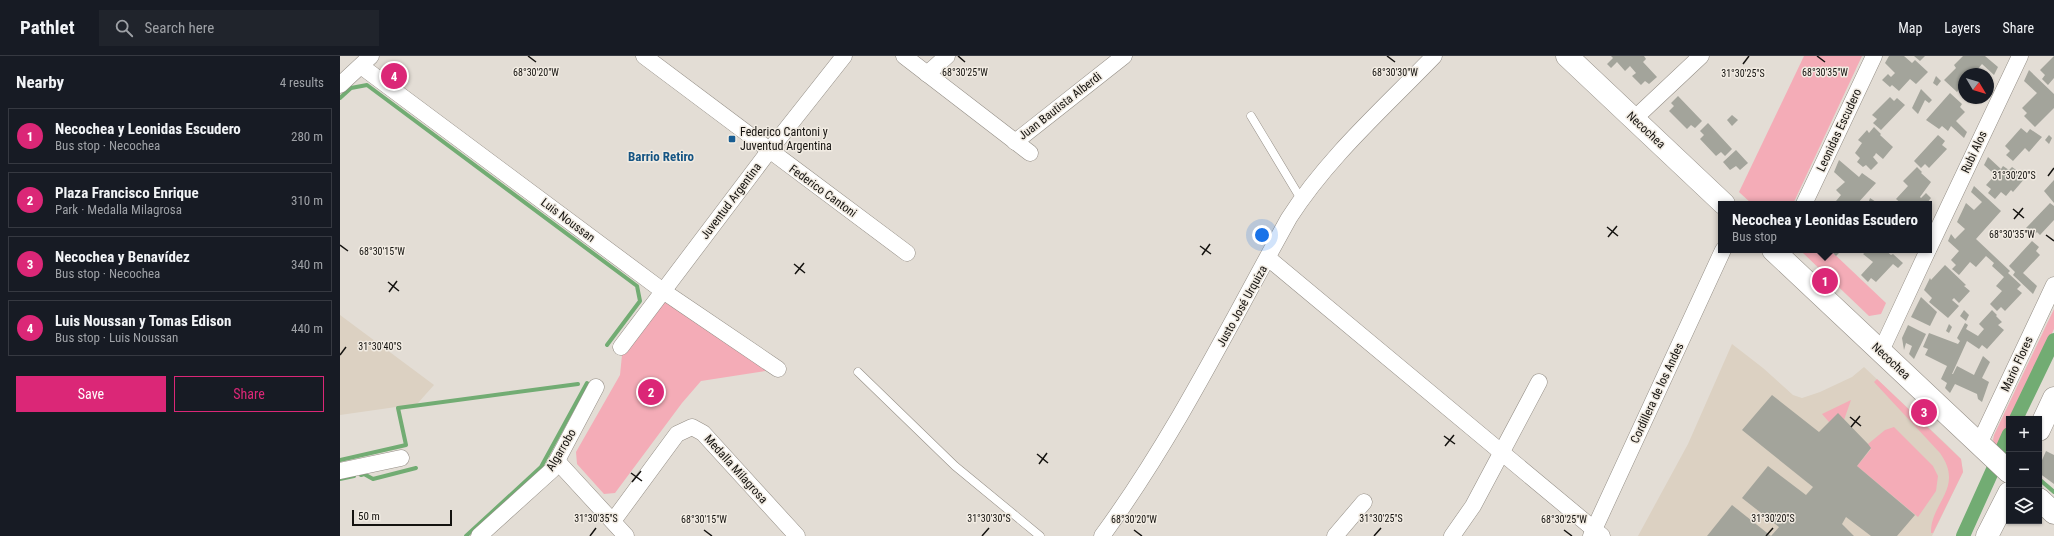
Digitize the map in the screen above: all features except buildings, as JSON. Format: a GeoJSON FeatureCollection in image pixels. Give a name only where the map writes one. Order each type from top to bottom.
{"type":"FeatureCollection","features":[{"type":"Feature","properties":{"kind":"main road","name":"Necochea"},"geometry":{"type":"LineString","coordinates":[[1567,56],[1721,201]]}},
{"type":"Feature","properties":{"kind":"main road","name":"Necochea"},"geometry":{"type":"LineString","coordinates":[[1780,253],[1881,351],[1995,458]]}},
{"type":"Feature","properties":{"kind":"main road"},"geometry":{"type":"LineString","coordinates":[[2042,424],[2054,398]]}},
{"type":"Feature","properties":{"kind":"main road"},"geometry":{"type":"LineString","coordinates":[[1987,536],[2006,499]]}},
{"type":"Feature","properties":{"kind":"main road"},"geometry":{"type":"LineString","coordinates":[[2042,502],[2054,513]]}},
{"type":"Feature","properties":{"kind":"street","name":"Federico Cantoni"},"geometry":{"type":"LineString","coordinates":[[644,56],[907,253]]}},
{"type":"Feature","properties":{"kind":"street","name":"Juventud Argentina"},"geometry":{"type":"LineString","coordinates":[[621,347],[769,151],[844,56]]}},
{"type":"Feature","properties":{"kind":"street"},"geometry":{"type":"LineString","coordinates":[[904,56],[1030,153]]}},
{"type":"Feature","properties":{"kind":"street"},"geometry":{"type":"LineString","coordinates":[[927,74],[946,56]]}},
{"type":"Feature","properties":{"kind":"street","name":"Juan Bautista Alberdi"},"geometry":{"type":"LineString","coordinates":[[1015,142],[1124,56]]}},
{"type":"Feature","properties":{"kind":"street","name":"Justo José Urquiza"},"geometry":{"type":"LineString","coordinates":[[1108,534],[1180,417],[1289,218],[1301,199],[1325,169],[1434,56]]}},
{"type":"Feature","properties":{"kind":"street"},"geometry":{"type":"LineString","coordinates":[[1634,119],[1702,56]]}},
{"type":"Feature","properties":{"kind":"street","name":"Leonidas Escudero"},"geometry":{"type":"LineString","coordinates":[[1805,201],[1874,56]]}},
{"type":"Feature","properties":{"kind":"street","name":"Rubi Alos"},"geometry":{"type":"LineString","coordinates":[[1932,243],[2020,56]]}},
{"type":"Feature","properties":{"kind":"street"},"geometry":{"type":"LineString","coordinates":[[340,85],[366,61]]}},
{"type":"Feature","properties":{"kind":"street","name":"Luis Noussan"},"geometry":{"type":"LineString","coordinates":[[366,61],[663,291],[778,369]]}},
{"type":"Feature","properties":{"kind":"street","name":"Cordillera de los Andes"},"geometry":{"type":"LineString","coordinates":[[1595,534],[1723,253]]}},
{"type":"Feature","properties":{"kind":"street","name":"Rubi Alos"},"geometry":{"type":"LineString","coordinates":[[1881,351],[1927,253]]}},
{"type":"Feature","properties":{"kind":"street"},"geometry":{"type":"LineString","coordinates":[[1268,258],[1595,534]]}},
{"type":"Feature","properties":{"kind":"street","name":"Mario Flores"},"geometry":{"type":"LineString","coordinates":[[1995,458],[2054,285]]}},
{"type":"Feature","properties":{"kind":"street"},"geometry":{"type":"LineString","coordinates":[[1452,536],[1473,506],[1502,454],[1538,382]]}},
{"type":"Feature","properties":{"kind":"street","name":"Algarrobo"},"geometry":{"type":"LineString","coordinates":[[479,536],[552,470],[596,387]]}},
{"type":"Feature","properties":{"kind":"street","name":"Medalla Milagrosa"},"geometry":{"type":"LineString","coordinates":[[612,521],[677,434],[692,427],[703,433],[797,536]]}},
{"type":"Feature","properties":{"kind":"street"},"geometry":{"type":"LineString","coordinates":[[340,471],[401,458]]}},
{"type":"Feature","properties":{"kind":"street"},"geometry":{"type":"LineString","coordinates":[[557,461],[626,536]]}},
{"type":"Feature","properties":{"kind":"street"},"geometry":{"type":"LineString","coordinates":[[1335,536],[1364,502]]}},
{"type":"Feature","properties":{"kind":"lane"},"geometry":{"type":"LineString","coordinates":[[1251,116],[1301,199]]}},
{"type":"Feature","properties":{"kind":"lane"},"geometry":{"type":"LineString","coordinates":[[858,372],[955,466],[1040,536]]}},
{"type":"Feature","properties":{"kind":"shaded area"},"geometry":{"type":"Polygon","coordinates":[[[1804,56],[1862,56],[1794,201],[1749,201],[1739,192],[1804,56]]]}},
{"type":"Feature","properties":{"kind":"shaded area"},"geometry":{"type":"Polygon","coordinates":[[[1803,253],[1833,253],[1886,303],[1881,314],[1869,316],[1803,253]]]}},
{"type":"Feature","properties":{"kind":"shaded area"},"geometry":{"type":"Polygon","coordinates":[[[663,291],[778,369],[701,381],[682,403],[615,493],[604,494],[577,464],[576,452],[620,375],[622,355],[663,291]]]}},
{"type":"Feature","properties":{"kind":"shaded area"},"geometry":{"type":"Polygon","coordinates":[[[2054,309],[2054,329],[2012,416],[2006,416],[2006,429],[1997,448],[1993,440],[1994,435],[2054,309]]]}},
{"type":"Feature","properties":{"kind":"shaded area"},"geometry":{"type":"Polygon","coordinates":[[[340,315],[434,385],[417,404],[340,415],[340,315]]]}},
{"type":"Feature","properties":{"kind":"shaded area"},"geometry":{"type":"Polygon","coordinates":[[[1732,344],[1763,368],[1793,395],[1802,398],[1820,392],[1852,377],[1864,367],[1946,444],[1961,459],[1963,472],[1932,536],[1638,536],[1688,444],[1732,344]]]}},
{"type":"Feature","properties":{"kind":"shaded area"},"geometry":{"type":"Polygon","coordinates":[[[1877,379],[1961,459],[1963,472],[1933,533],[1931,533],[1932,522],[1948,486],[1949,476],[1947,465],[1940,453],[1874,382],[1877,379]]]}},
{"type":"Feature","properties":{"kind":"shaded area"},"geometry":{"type":"Polygon","coordinates":[[[1851,400],[1844,420],[1829,422],[1822,414],[1851,400]]]}},
{"type":"Feature","properties":{"kind":"shaded area"},"geometry":{"type":"Polygon","coordinates":[[[1894,427],[1933,466],[1938,476],[1936,491],[1918,517],[1857,466],[1871,449],[1868,444],[1885,430],[1894,427]]]}},
{"type":"Feature","properties":{"kind":"waterway"},"geometry":{"type":"LineString","coordinates":[[340,98],[351,88],[367,85],[637,286],[640,301],[607,345]]}},
{"type":"Feature","properties":{"kind":"waterway"},"geometry":{"type":"LineString","coordinates":[[2017,416],[2054,340]]}},
{"type":"Feature","properties":{"kind":"waterway"},"geometry":{"type":"LineString","coordinates":[[466,536],[541,467],[587,383]]}},
{"type":"Feature","properties":{"kind":"waterway"},"geometry":{"type":"LineString","coordinates":[[340,460],[406,445],[398,408],[578,384]]}},
{"type":"Feature","properties":{"kind":"waterway"},"geometry":{"type":"LineString","coordinates":[[2021,416],[2023,412],[2023,404]]}},
{"type":"Feature","properties":{"kind":"waterway"},"geometry":{"type":"LineString","coordinates":[[1963,536],[2006,441]]}},
{"type":"Feature","properties":{"kind":"waterway"},"geometry":{"type":"LineString","coordinates":[[361,475],[364,474],[373,479],[416,468]]}},
{"type":"Feature","properties":{"kind":"waterway"},"geometry":{"type":"LineString","coordinates":[[340,479],[354,476]]}},
{"type":"Feature","properties":{"kind":"waterway"},"geometry":{"type":"LineString","coordinates":[[2042,482],[2054,492]]}},
{"type":"Feature","properties":{"kind":"place","name":"Luis Noussan y Tomas Edison"},"geometry":{"type":"Point","coordinates":[394,76]}},
{"type":"Feature","properties":{"kind":"place","name":"Federico Cantoni y Juventud Argentina"},"geometry":{"type":"Point","coordinates":[732,139]}},
{"type":"Feature","properties":{"kind":"place","name":"Necochea y Leonidas Escudero"},"geometry":{"type":"Point","coordinates":[1825,281]}},
{"type":"Feature","properties":{"kind":"place","name":"Plaza Francisco Enrique"},"geometry":{"type":"Point","coordinates":[651,392]}},
{"type":"Feature","properties":{"kind":"place","name":"Necochea y Benavídez"},"geometry":{"type":"Point","coordinates":[1924,412]}},
{"type":"Feature","properties":{"kind":"district","name":"Barrio Retiro"},"geometry":{"type":"Point","coordinates":[661,156]}}]}
